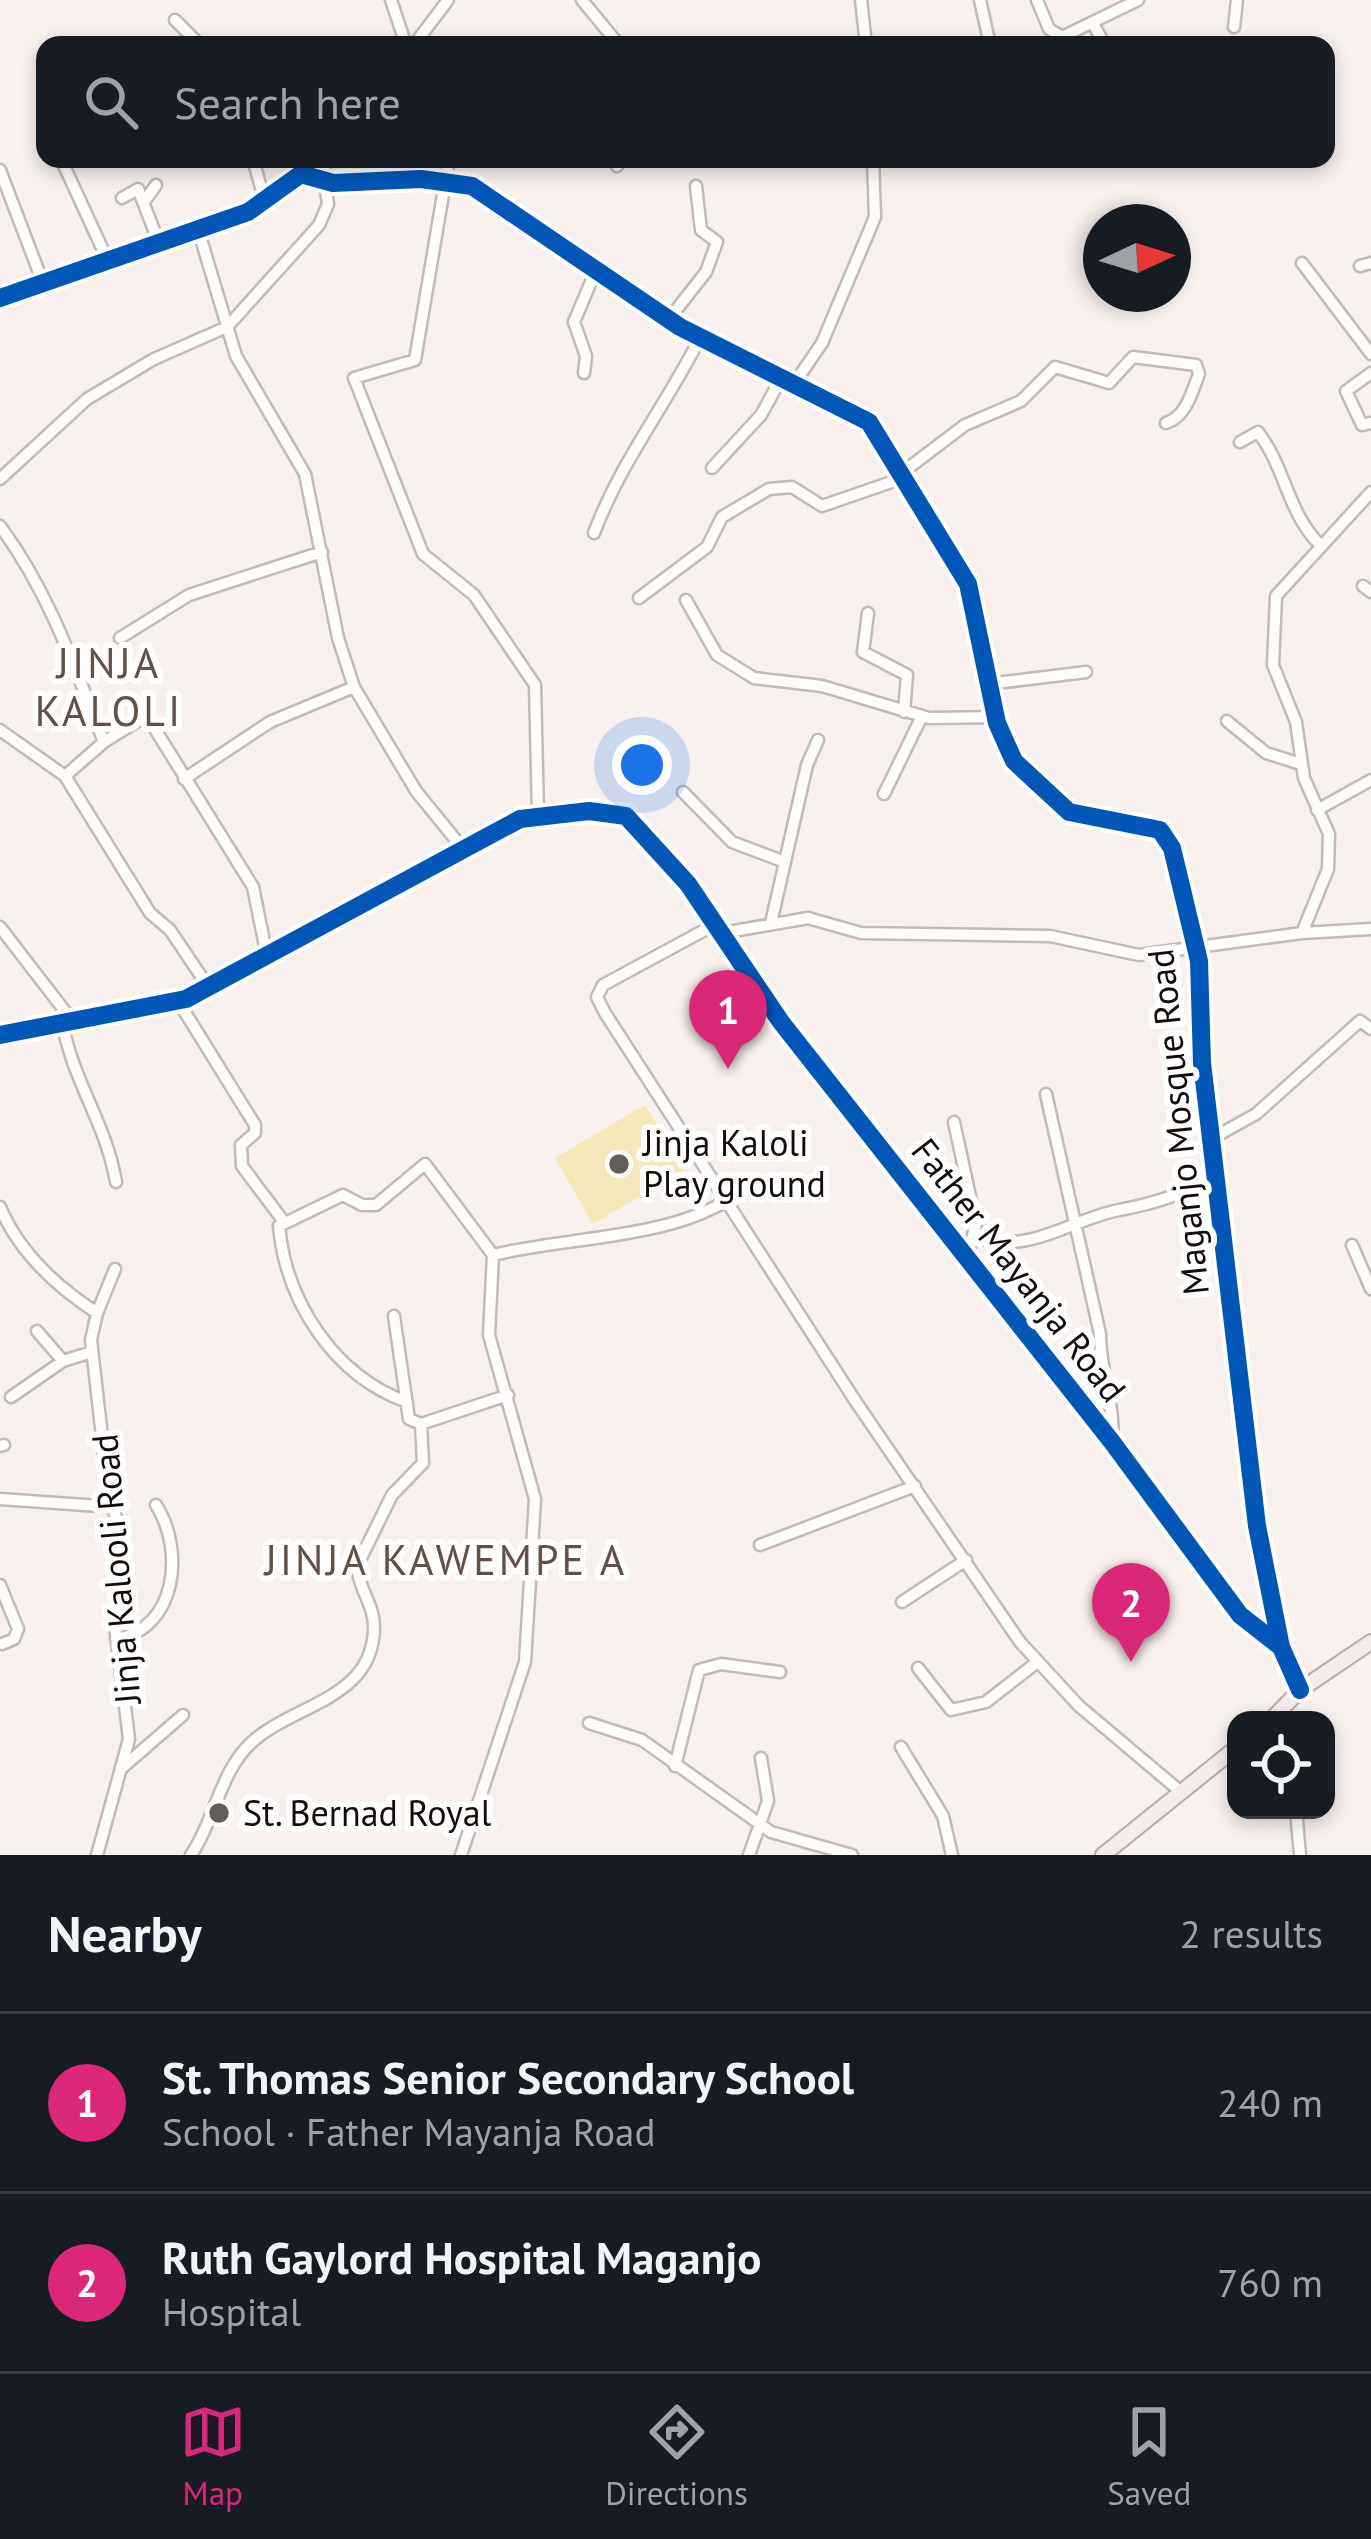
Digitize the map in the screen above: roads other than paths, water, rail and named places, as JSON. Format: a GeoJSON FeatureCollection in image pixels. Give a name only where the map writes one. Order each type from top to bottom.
{"type":"FeatureCollection","features":[{"type":"Feature","properties":{"kind":"main road"},"geometry":{"type":"LineString","coordinates":[[1283,1711],[1300,1690],[1371,1642]]}},
{"type":"Feature","properties":{"kind":"main road"},"geometry":{"type":"LineString","coordinates":[[1103,1855],[1227,1755]]}},
{"type":"Feature","properties":{"kind":"street"},"geometry":{"type":"LineString","coordinates":[[391,0],[406,36]]}},
{"type":"Feature","properties":{"kind":"street"},"geometry":{"type":"LineString","coordinates":[[418,36],[448,0]]}},
{"type":"Feature","properties":{"kind":"street"},"geometry":{"type":"LineString","coordinates":[[582,0],[612,36]]}},
{"type":"Feature","properties":{"kind":"street"},"geometry":{"type":"LineString","coordinates":[[861,0],[865,36]]}},
{"type":"Feature","properties":{"kind":"street"},"geometry":{"type":"LineString","coordinates":[[980,0],[988,36]]}},
{"type":"Feature","properties":{"kind":"street"},"geometry":{"type":"LineString","coordinates":[[1037,0],[1049,29],[1058,36],[1138,0]]}},
{"type":"Feature","properties":{"kind":"street"},"geometry":{"type":"LineString","coordinates":[[1234,27],[1237,0]]}},
{"type":"Feature","properties":{"kind":"street"},"geometry":{"type":"LineString","coordinates":[[175,20],[191,36]]}},
{"type":"Feature","properties":{"kind":"street"},"geometry":{"type":"LineString","coordinates":[[1093,24],[1100,36]]}},
{"type":"Feature","properties":{"kind":"street"},"geometry":{"type":"LineString","coordinates":[[65,168],[108,261]]}},
{"type":"Feature","properties":{"kind":"street"},"geometry":{"type":"LineString","coordinates":[[256,168],[265,202]]}},
{"type":"Feature","properties":{"kind":"street"},"geometry":{"type":"LineString","coordinates":[[0,479],[87,399],[154,359],[227,327],[319,226],[329,194],[323,181],[326,168]]}},
{"type":"Feature","properties":{"kind":"street"},"geometry":{"type":"LineString","coordinates":[[0,1035],[178,1000],[209,988],[538,814],[535,686],[474,596],[423,554],[354,377],[415,360],[447,168]]}},
{"type":"Feature","properties":{"kind":"street"},"geometry":{"type":"LineString","coordinates":[[794,384],[822,343],[875,217],[873,168]]}},
{"type":"Feature","properties":{"kind":"street"},"geometry":{"type":"LineString","coordinates":[[0,170],[43,283]]}},
{"type":"Feature","properties":{"kind":"street","name":"Maganjo Mosque Road"},"geometry":{"type":"LineString","coordinates":[[0,298],[265,202],[302,174],[323,181],[445,181],[480,190],[669,319],[869,422],[968,584],[996,718],[1014,760],[1069,812],[1160,830],[1168,837],[1196,948],[1210,1139],[1260,1546],[1281,1647],[1300,1690]]}},
{"type":"Feature","properties":{"kind":"street"},"geometry":{"type":"LineString","coordinates":[[144,202],[156,185]]}},
{"type":"Feature","properties":{"kind":"street"},"geometry":{"type":"LineString","coordinates":[[669,319],[706,272],[717,242],[701,230],[696,186]]}},
{"type":"Feature","properties":{"kind":"street"},"geometry":{"type":"LineString","coordinates":[[122,198],[138,189],[159,243]]}},
{"type":"Feature","properties":{"kind":"street"},"geometry":{"type":"LineString","coordinates":[[198,229],[236,356],[305,474],[338,638],[354,687],[416,791],[464,850]]}},
{"type":"Feature","properties":{"kind":"street"},"geometry":{"type":"LineString","coordinates":[[1302,263],[1371,354]]}},
{"type":"Feature","properties":{"kind":"street"},"geometry":{"type":"LineString","coordinates":[[584,373],[586,356],[574,322],[596,270]]}},
{"type":"Feature","properties":{"kind":"street"},"geometry":{"type":"LineString","coordinates":[[594,533],[616,475],[670,396],[701,336]]}},
{"type":"Feature","properties":{"kind":"street"},"geometry":{"type":"LineString","coordinates":[[639,598],[707,547],[722,517],[769,490],[792,488],[822,506],[905,475],[965,425],[1021,401],[1052,368],[1109,382],[1133,357],[1196,364],[1199,374],[1189,401],[1177,419],[1166,423]]}},
{"type":"Feature","properties":{"kind":"street"},"geometry":{"type":"LineString","coordinates":[[1371,373],[1346,391],[1362,424],[1371,423]]}},
{"type":"Feature","properties":{"kind":"street"},"geometry":{"type":"LineString","coordinates":[[712,468],[761,415],[783,375]]}},
{"type":"Feature","properties":{"kind":"street"},"geometry":{"type":"LineString","coordinates":[[1240,442],[1258,432],[1277,463],[1293,513],[1319,544]]}},
{"type":"Feature","properties":{"kind":"street"},"geometry":{"type":"LineString","coordinates":[[1301,933],[1330,848],[1301,764],[1296,722],[1273,665],[1275,604],[1279,590],[1371,492]]}},
{"type":"Feature","properties":{"kind":"street"},"geometry":{"type":"LineString","coordinates":[[0,526],[35,577],[104,742]]}},
{"type":"Feature","properties":{"kind":"street"},"geometry":{"type":"LineString","coordinates":[[120,638],[189,595],[322,552]]}},
{"type":"Feature","properties":{"kind":"street"},"geometry":{"type":"LineString","coordinates":[[686,600],[717,655],[766,682],[822,686],[922,716],[996,718]]}},
{"type":"Feature","properties":{"kind":"street"},"geometry":{"type":"LineString","coordinates":[[868,613],[863,652],[907,675],[904,712]]}},
{"type":"Feature","properties":{"kind":"street"},"geometry":{"type":"LineString","coordinates":[[988,684],[1086,672]]}},
{"type":"Feature","properties":{"kind":"street"},"geometry":{"type":"LineString","coordinates":[[184,779],[270,722],[354,687]]}},
{"type":"Feature","properties":{"kind":"street"},"geometry":{"type":"LineString","coordinates":[[884,794],[922,716]]}},
{"type":"Feature","properties":{"kind":"street"},"geometry":{"type":"LineString","coordinates":[[65,776],[104,742],[141,718],[148,719],[253,887],[267,956]]}},
{"type":"Feature","properties":{"kind":"street"},"geometry":{"type":"LineString","coordinates":[[1227,721],[1266,753],[1301,764]]}},
{"type":"Feature","properties":{"kind":"street"},"geometry":{"type":"LineString","coordinates":[[0,730],[65,776],[150,914],[170,931],[209,988]]}},
{"type":"Feature","properties":{"kind":"street"},"geometry":{"type":"LineString","coordinates":[[771,923],[807,765],[818,740]]}},
{"type":"Feature","properties":{"kind":"street"},"geometry":{"type":"LineString","coordinates":[[1317,810],[1371,780]]}},
{"type":"Feature","properties":{"kind":"street"},"geometry":{"type":"LineString","coordinates":[[683,792],[732,842],[785,862]]}},
{"type":"Feature","properties":{"kind":"street","name":"Father Mayanja Road"},"geometry":{"type":"LineString","coordinates":[[538,814],[626,816],[688,884],[716,930],[1240,1615],[1281,1647]]}},
{"type":"Feature","properties":{"kind":"street"},"geometry":{"type":"LineString","coordinates":[[1181,1792],[1036,1664],[726,1201],[605,1013],[598,991],[716,930],[808,918],[861,933],[1049,936],[1138,955],[1301,933],[1371,929]]}},
{"type":"Feature","properties":{"kind":"street"},"geometry":{"type":"LineString","coordinates":[[0,927],[66,1020],[69,1062],[107,1133],[116,1182]]}},
{"type":"Feature","properties":{"kind":"street"},"geometry":{"type":"LineString","coordinates":[[178,1000],[255,1125],[255,1133],[241,1144],[240,1160],[284,1222]]}},
{"type":"Feature","properties":{"kind":"street"},"geometry":{"type":"LineString","coordinates":[[1210,1139],[1256,1114],[1360,1021],[1371,1030]]}},
{"type":"Feature","properties":{"kind":"street"},"geometry":{"type":"LineString","coordinates":[[1046,1094],[1100,1334],[1099,1370],[1113,1421],[1112,1442]]}},
{"type":"Feature","properties":{"kind":"street"},"geometry":{"type":"LineString","coordinates":[[954,1122],[975,1237],[967,1258]]}},
{"type":"Feature","properties":{"kind":"street"},"geometry":{"type":"LineString","coordinates":[[407,1402],[370,1387],[318,1336],[290,1274],[279,1230],[284,1222],[343,1195],[368,1207],[376,1205],[425,1164],[494,1255],[489,1335],[535,1498],[527,1649],[461,1855]]}},
{"type":"Feature","properties":{"kind":"street"},"geometry":{"type":"LineString","coordinates":[[975,1237],[1019,1244],[1147,1206],[1215,1175]]}},
{"type":"Feature","properties":{"kind":"street"},"geometry":{"type":"LineString","coordinates":[[494,1255],[554,1239],[648,1228],[693,1217],[726,1201]]}},
{"type":"Feature","properties":{"kind":"street"},"geometry":{"type":"LineString","coordinates":[[0,1208],[14,1237],[35,1260],[97,1313]]}},
{"type":"Feature","properties":{"kind":"street"},"geometry":{"type":"LineString","coordinates":[[1352,1244],[1371,1289]]}},
{"type":"Feature","properties":{"kind":"street","name":"Jinja Kalooli Road"},"geometry":{"type":"LineString","coordinates":[[97,1855],[129,1721],[116,1639],[121,1545],[92,1352],[97,1313],[115,1269]]}},
{"type":"Feature","properties":{"kind":"street"},"geometry":{"type":"LineString","coordinates":[[394,1316],[410,1422],[421,1424],[508,1395]]}},
{"type":"Feature","properties":{"kind":"street"},"geometry":{"type":"LineString","coordinates":[[37,1331],[63,1361]]}},
{"type":"Feature","properties":{"kind":"street"},"geometry":{"type":"LineString","coordinates":[[11,1397],[63,1361],[92,1352]]}},
{"type":"Feature","properties":{"kind":"street"},"geometry":{"type":"LineString","coordinates":[[191,1855],[212,1822],[230,1772],[252,1742],[337,1695],[365,1663],[373,1639],[373,1611],[357,1565],[392,1495],[423,1463],[426,1445],[421,1424]]}},
{"type":"Feature","properties":{"kind":"street"},"geometry":{"type":"LineString","coordinates":[[760,1545],[915,1486]]}},
{"type":"Feature","properties":{"kind":"street"},"geometry":{"type":"LineString","coordinates":[[0,1499],[113,1507]]}},
{"type":"Feature","properties":{"kind":"street"},"geometry":{"type":"LineString","coordinates":[[116,1639],[149,1626],[166,1594],[175,1546],[156,1505]]}},
{"type":"Feature","properties":{"kind":"street"},"geometry":{"type":"LineString","coordinates":[[902,1602],[966,1560]]}},
{"type":"Feature","properties":{"kind":"street"},"geometry":{"type":"LineString","coordinates":[[0,1585],[18,1629],[14,1639],[2,1643]]}},
{"type":"Feature","properties":{"kind":"street"},"geometry":{"type":"LineString","coordinates":[[675,1766],[699,1670],[721,1664],[780,1672]]}},
{"type":"Feature","properties":{"kind":"street"},"geometry":{"type":"LineString","coordinates":[[918,1668],[951,1710],[996,1697],[1036,1664]]}},
{"type":"Feature","properties":{"kind":"street"},"geometry":{"type":"LineString","coordinates":[[121,1768],[183,1715]]}},
{"type":"Feature","properties":{"kind":"street"},"geometry":{"type":"LineString","coordinates":[[590,1723],[632,1734],[786,1838],[852,1855]]}},
{"type":"Feature","properties":{"kind":"street"},"geometry":{"type":"LineString","coordinates":[[901,1747],[943,1816],[952,1855]]}},
{"type":"Feature","properties":{"kind":"street"},"geometry":{"type":"LineString","coordinates":[[748,1855],[768,1801],[761,1758]]}},
{"type":"Feature","properties":{"kind":"street"},"geometry":{"type":"LineString","coordinates":[[1297,1819],[1300,1855]]}},
{"type":"Feature","properties":{"kind":"place","name":"St. Thomas Senior Secondary School"},"geometry":{"type":"Point","coordinates":[728,1069]}},
{"type":"Feature","properties":{"kind":"place","name":"Jinja Kaloli Play ground"},"geometry":{"type":"Point","coordinates":[619,1164]}},
{"type":"Feature","properties":{"kind":"place","name":"Ruth Gaylord Hospital Maganjo"},"geometry":{"type":"Point","coordinates":[1131,1662]}},
{"type":"Feature","properties":{"kind":"place","name":"St. Bernad Royal"},"geometry":{"type":"Point","coordinates":[219,1813]}},
{"type":"Feature","properties":{"kind":"district","name":"JINJA KALOLI"},"geometry":{"type":"Point","coordinates":[109,687]}},
{"type":"Feature","properties":{"kind":"district","name":"JINJA KAWEMPE A"},"geometry":{"type":"Point","coordinates":[446,1560]}}]}
